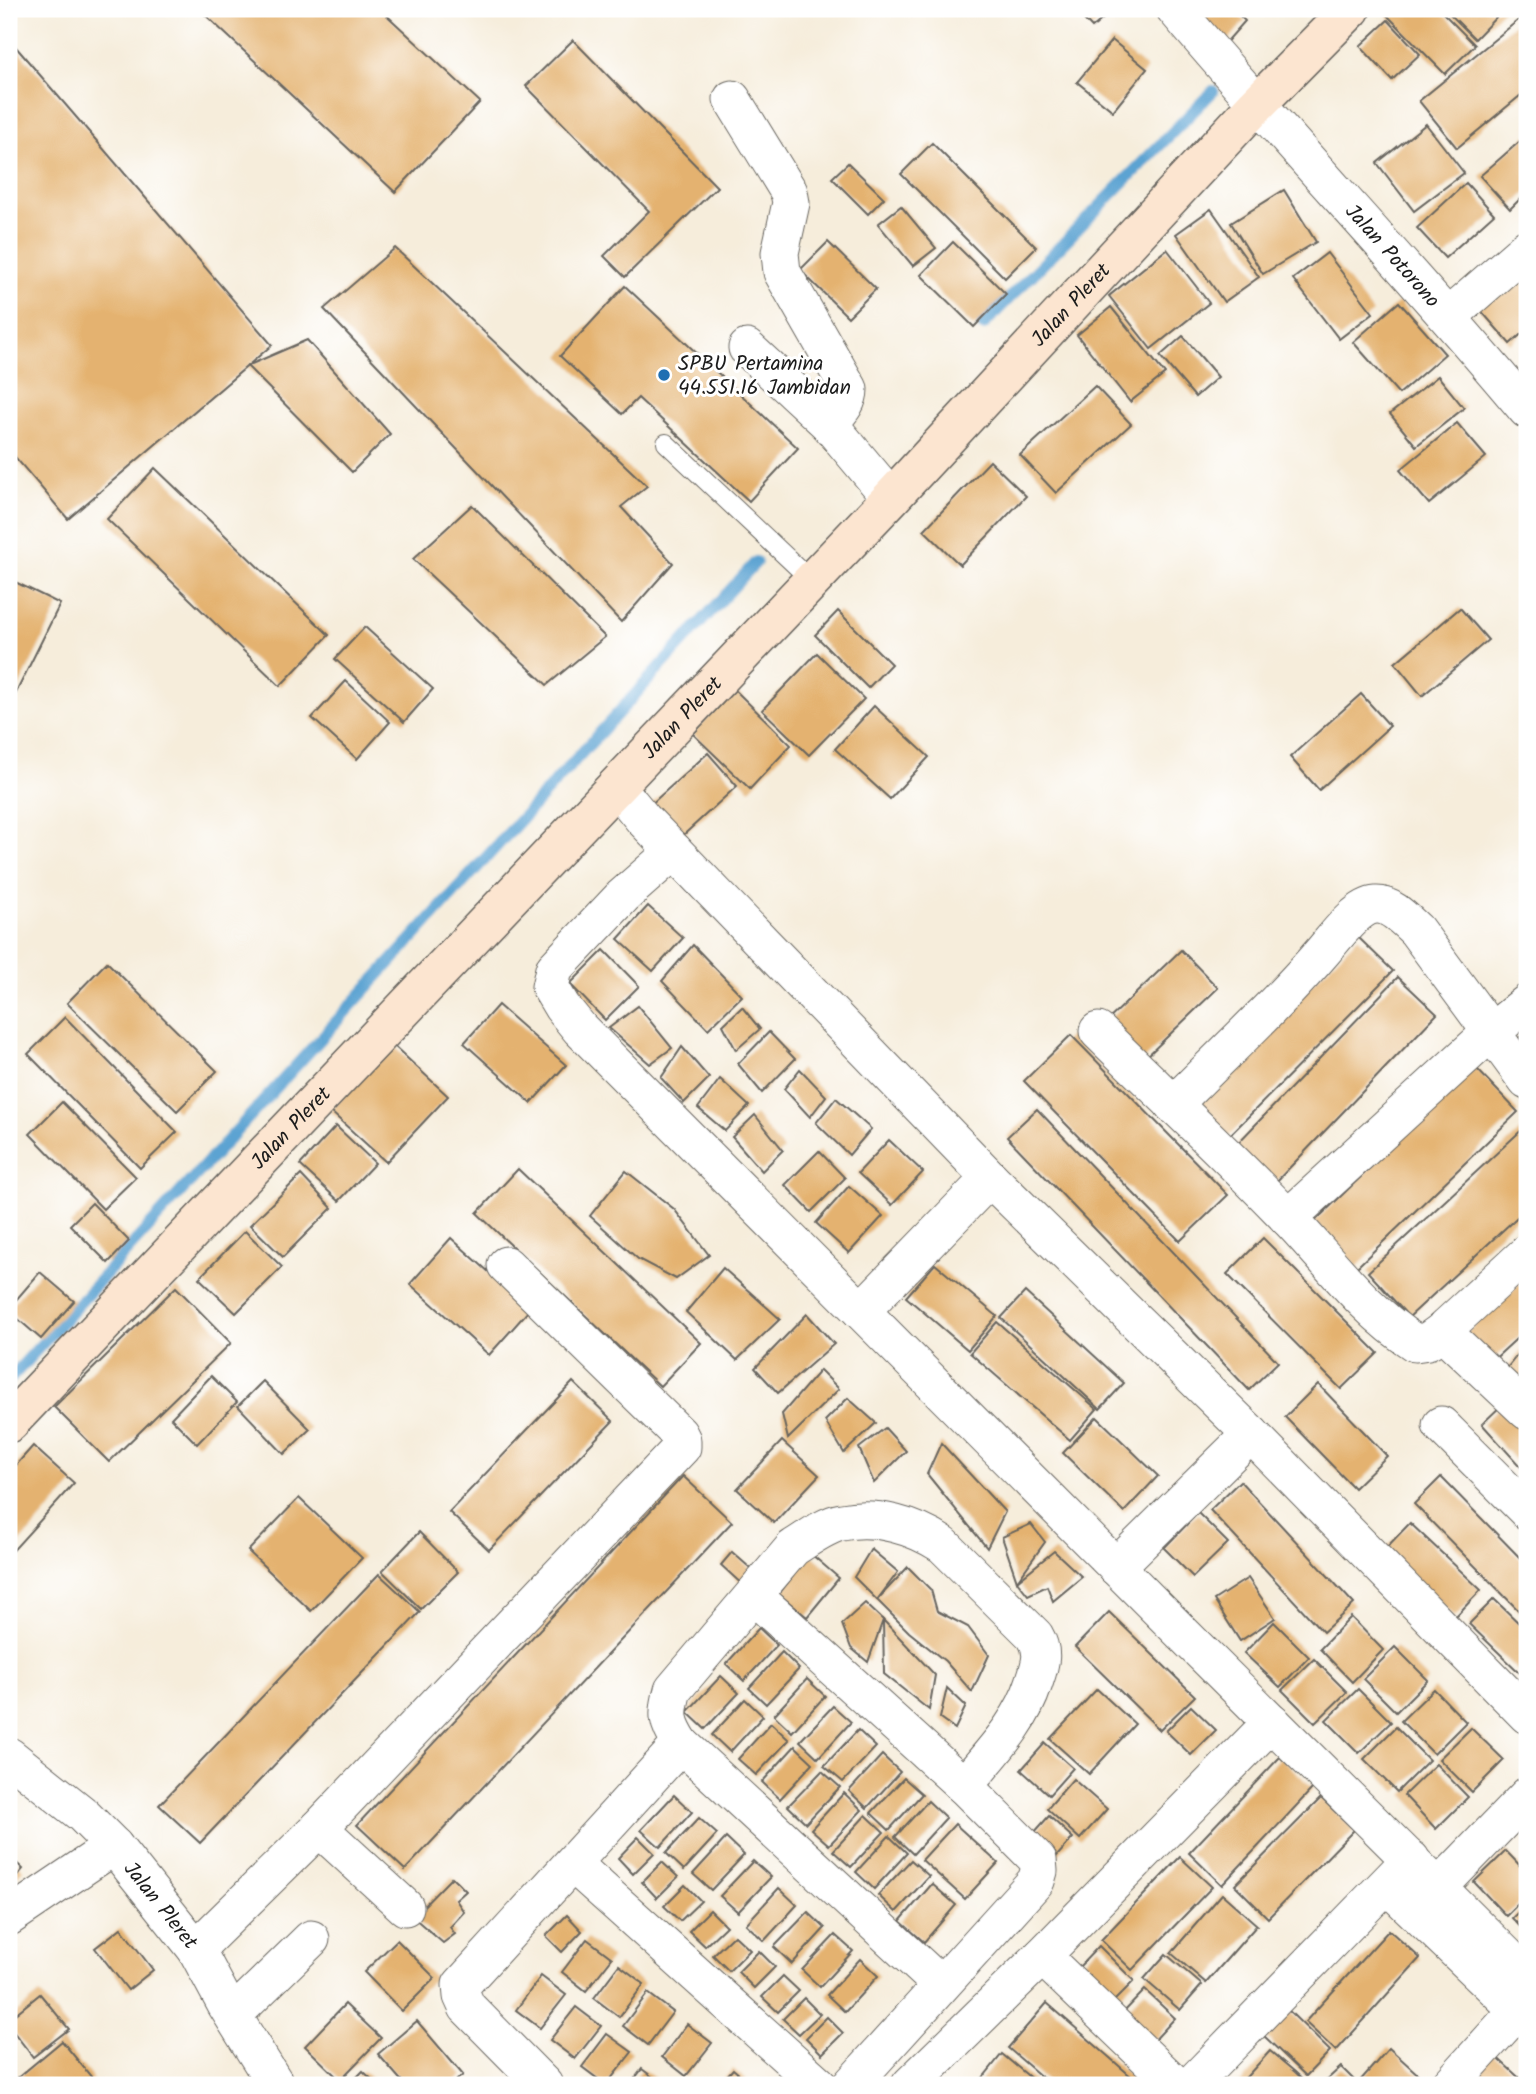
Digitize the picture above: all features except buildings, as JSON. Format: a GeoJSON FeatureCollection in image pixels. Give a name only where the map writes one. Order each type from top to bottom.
{"type":"FeatureCollection","features":[{"type":"Feature","properties":{"kind":"main road","name":"Jalan Pleret"},"geometry":{"type":"LineString","coordinates":[[9,1423],[891,498],[1256,105],[1351,9]]}},
{"type":"Feature","properties":{"kind":"street","name":"Jalan Potorono"},"geometry":{"type":"LineString","coordinates":[[1175,9],[1256,105],[1449,316],[1527,410]]}},
{"type":"Feature","properties":{"kind":"street"},"geometry":{"type":"LineString","coordinates":[[732,99],[789,192],[791,203],[780,254],[782,272],[849,389],[849,398],[829,424]]}},
{"type":"Feature","properties":{"kind":"street"},"geometry":{"type":"LineString","coordinates":[[1449,316],[1527,248]]}},
{"type":"Feature","properties":{"kind":"street"},"geometry":{"type":"LineString","coordinates":[[747,348],[829,424],[891,498]]}},
{"type":"Feature","properties":{"kind":"street"},"geometry":{"type":"LineString","coordinates":[[616,786],[642,819],[990,1178],[1251,1434],[1527,1714]]}},
{"type":"Feature","properties":{"kind":"street"},"geometry":{"type":"LineString","coordinates":[[674,851],[623,896],[554,969],[550,987],[562,1007],[580,1029],[1272,1722],[1522,2014],[1450,2085]]}},
{"type":"Feature","properties":{"kind":"street"},"geometry":{"type":"LineString","coordinates":[[1172,1105],[1304,973],[1342,930],[1364,909],[1377,905],[1394,911],[1416,930],[1527,1081]]}},
{"type":"Feature","properties":{"kind":"street"},"geometry":{"type":"LineString","coordinates":[[1288,1218],[1490,1033],[1527,1003]]}},
{"type":"Feature","properties":{"kind":"street"},"geometry":{"type":"LineString","coordinates":[[1098,1031],[1288,1218],[1358,1293],[1401,1334],[1415,1343],[1428,1341],[1442,1331],[1527,1253]]}},
{"type":"Feature","properties":{"kind":"street"},"geometry":{"type":"LineString","coordinates":[[861,1311],[990,1178]]}},
{"type":"Feature","properties":{"kind":"street"},"geometry":{"type":"LineString","coordinates":[[196,1949],[319,1828],[682,1447],[679,1434],[506,1265]]}},
{"type":"Feature","properties":{"kind":"street"},"geometry":{"type":"LineString","coordinates":[[1442,1331],[1527,1411]]}},
{"type":"Feature","properties":{"kind":"street"},"geometry":{"type":"LineString","coordinates":[[1441,1425],[1527,1511]]}},
{"type":"Feature","properties":{"kind":"street"},"geometry":{"type":"LineString","coordinates":[[1116,1567],[1251,1434]]}},
{"type":"Feature","properties":{"kind":"street"},"geometry":{"type":"LineString","coordinates":[[941,1985],[681,1744],[670,1726],[668,1710],[673,1690],[793,1548],[818,1532],[841,1522],[882,1521],[928,1535],[943,1545],[1035,1636],[1042,1647],[1042,1659],[1027,1704],[1015,1726],[964,1786]]}},
{"type":"Feature","properties":{"kind":"street"},"geometry":{"type":"LineString","coordinates":[[754,1596],[964,1786],[1038,1860],[1036,1881],[851,2085]]}},
{"type":"Feature","properties":{"kind":"street"},"geometry":{"type":"LineString","coordinates":[[910,2085],[1042,1956],[1272,1722]]}},
{"type":"Feature","properties":{"kind":"street"},"geometry":{"type":"LineString","coordinates":[[544,2085],[467,2007],[461,1985],[681,1744]]}},
{"type":"Feature","properties":{"kind":"street","name":"Jalan Pleret"},"geometry":{"type":"LineString","coordinates":[[9,1756],[82,1814],[114,1846],[196,1949],[276,2085]]}},
{"type":"Feature","properties":{"kind":"street"},"geometry":{"type":"LineString","coordinates":[[1438,1888],[1527,1796]]}},
{"type":"Feature","properties":{"kind":"street"},"geometry":{"type":"LineString","coordinates":[[319,1828],[405,1907]]}},
{"type":"Feature","properties":{"kind":"street"},"geometry":{"type":"LineString","coordinates":[[9,1917],[114,1846]]}},
{"type":"Feature","properties":{"kind":"street"},"geometry":{"type":"LineString","coordinates":[[573,1864],[819,2085]]}},
{"type":"Feature","properties":{"kind":"street"},"geometry":{"type":"LineString","coordinates":[[1399,1872],[1438,1888],[1527,1976]]}},
{"type":"Feature","properties":{"kind":"street"},"geometry":{"type":"LineString","coordinates":[[1191,2085],[1399,1872]]}},
{"type":"Feature","properties":{"kind":"street"},"geometry":{"type":"LineString","coordinates":[[233,2015],[311,1939]]}},
{"type":"Feature","properties":{"kind":"street"},"geometry":{"type":"LineString","coordinates":[[1042,1956],[1176,2085]]}},
{"type":"Feature","properties":{"kind":"lane"},"geometry":{"type":"LineString","coordinates":[[666,443],[812,581]]}},
{"type":"Feature","properties":{"kind":"waterway"},"geometry":{"type":"LineString","coordinates":[[983,325],[1213,91]]}},
{"type":"Feature","properties":{"kind":"waterway"},"geometry":{"type":"LineString","coordinates":[[9,1380],[756,562]]}},
{"type":"Feature","properties":{"kind":"place","name":"SPBU Pertamina 44.551.16 Jambidan"},"geometry":{"type":"Point","coordinates":[664,375]}}]}
